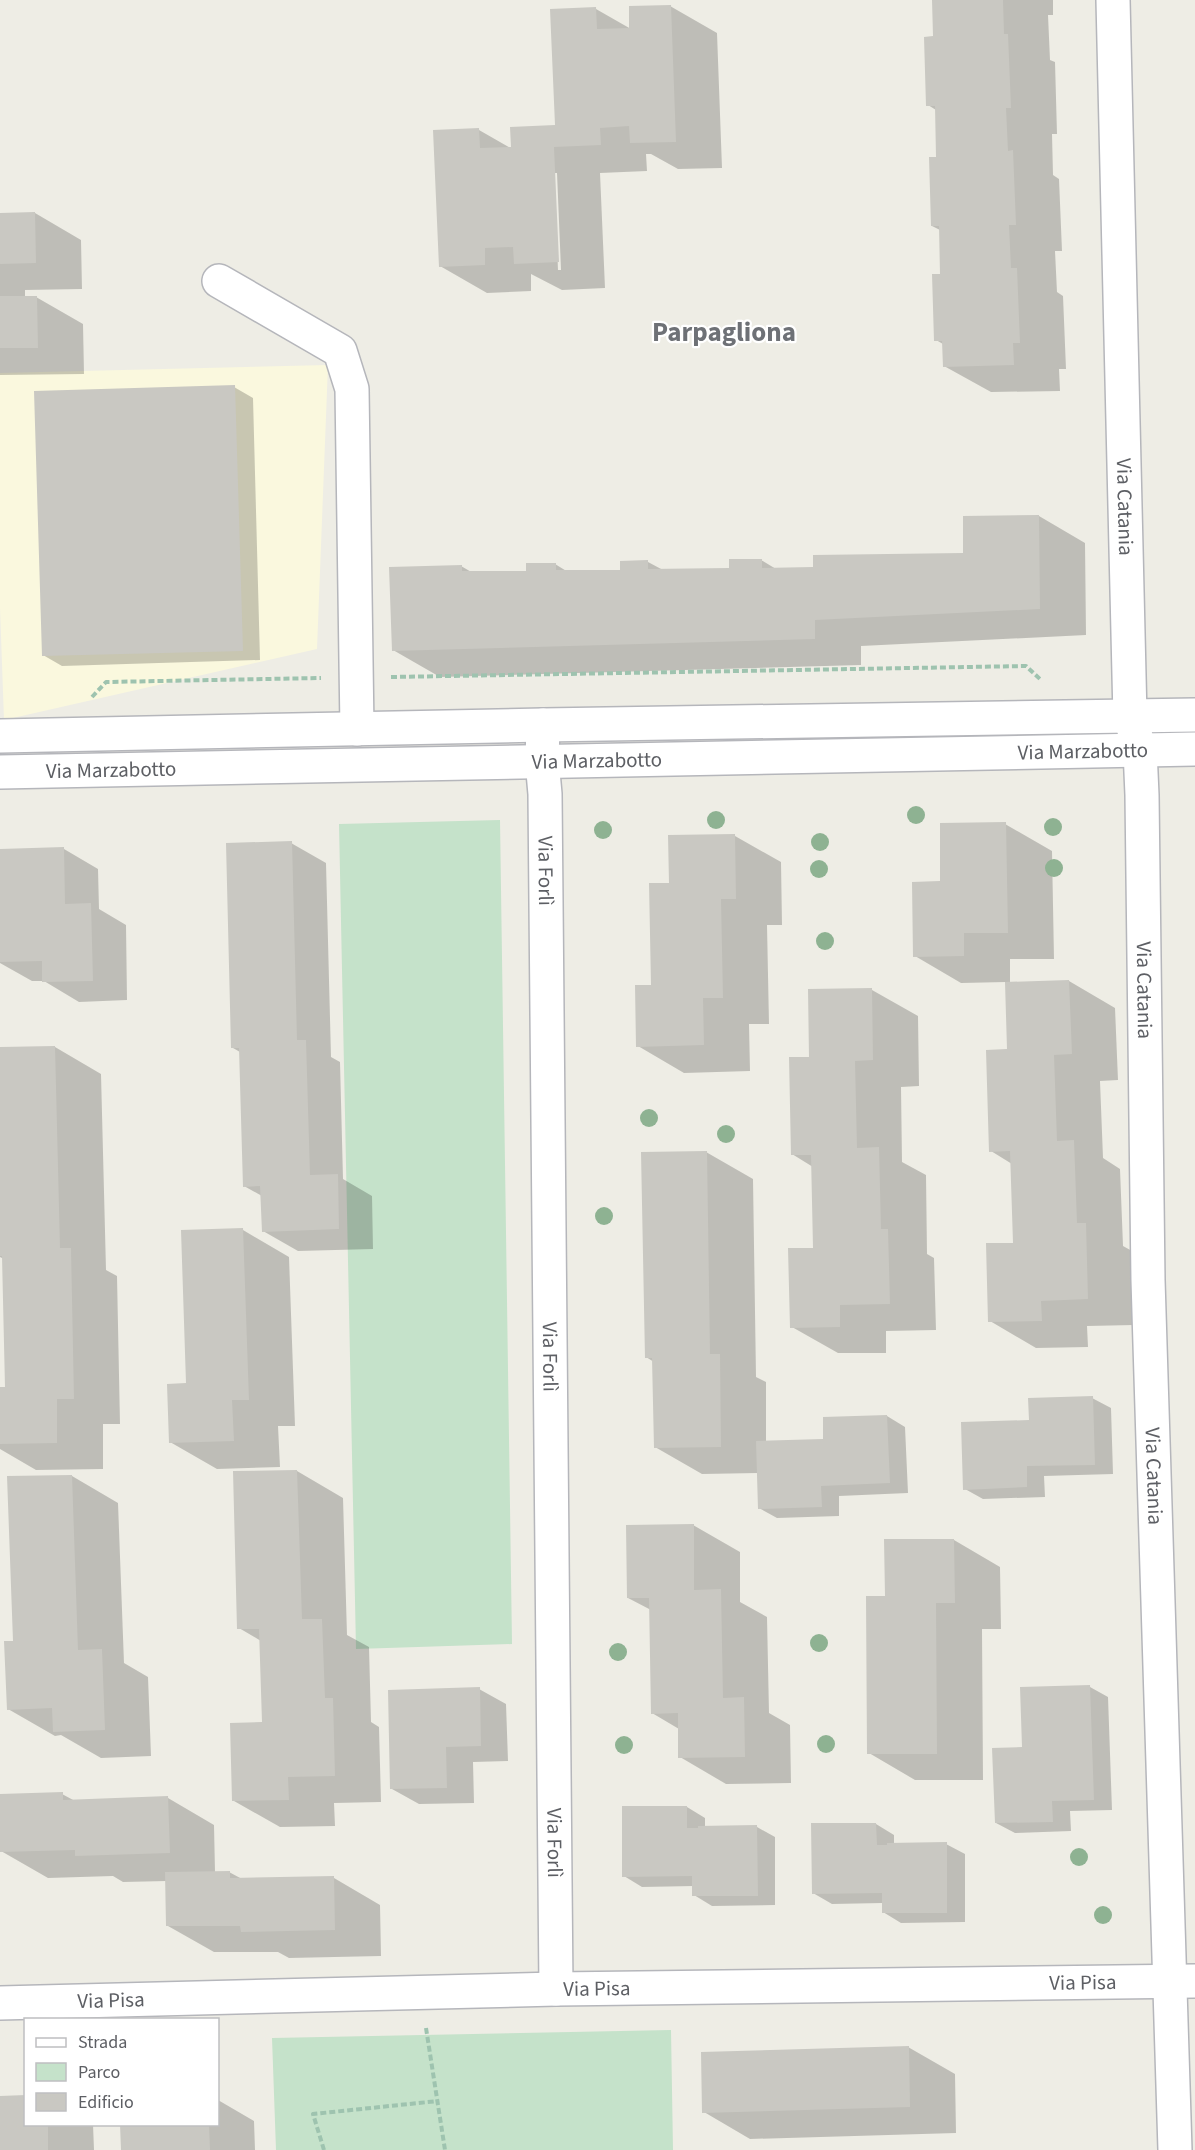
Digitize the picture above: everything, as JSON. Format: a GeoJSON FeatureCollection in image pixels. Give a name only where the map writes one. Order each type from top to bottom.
{"type":"FeatureCollection","features":[{"type":"Feature","properties":{"kind":"street","name":"Via Catania"},"geometry":{"type":"LineString","coordinates":[[1113,0],[1130,717],[1140,750],[1148,1280],[1183,1982],[1175,2150]]}},
{"type":"Feature","properties":{"kind":"street"},"geometry":{"type":"LineString","coordinates":[[219,281],[340,351],[352,388],[357,729]]}},
{"type":"Feature","properties":{"kind":"street","name":"Via Marzabotto"},"geometry":{"type":"LineString","coordinates":[[0,736],[543,725],[1195,716]]}},
{"type":"Feature","properties":{"kind":"street","name":"Via Forlì"},"geometry":{"type":"LineString","coordinates":[[543,725],[556,1989]]}},
{"type":"Feature","properties":{"kind":"street","name":"Via Marzabotto"},"geometry":{"type":"LineString","coordinates":[[0,772],[1195,749]]}},
{"type":"Feature","properties":{"kind":"street","name":"Via Pisa"},"geometry":{"type":"LineString","coordinates":[[0,2002],[556,1989],[1183,1982]]}},
{"type":"Feature","properties":{"kind":"path"},"geometry":{"type":"LineString","coordinates":[[388,677],[1026,666],[1045,684]]}},
{"type":"Feature","properties":{"kind":"path"},"geometry":{"type":"LineString","coordinates":[[90,700],[102,683],[106,682],[329,678]]}},
{"type":"Feature","properties":{"kind":"path"},"geometry":{"type":"LineString","coordinates":[[421,1992],[445,2150]]}},
{"type":"Feature","properties":{"kind":"path"},"geometry":{"type":"LineString","coordinates":[[324,2150],[313,2114],[438,2101]]}},
{"type":"Feature","properties":{"kind":"shaded area"},"geometry":{"type":"Polygon","coordinates":[[[328,365],[317,649],[4,720],[0,608],[0,373],[328,365]]]}},
{"type":"Feature","properties":{"kind":"green space"},"geometry":{"type":"Polygon","coordinates":[[[500,820],[512,1644],[356,1649],[339,824],[500,820]]]}},
{"type":"Feature","properties":{"kind":"green space"},"geometry":{"type":"Polygon","coordinates":[[[671,2030],[673,2150],[276,2150],[272,2038],[671,2030]]]}},
{"type":"Feature","properties":{"kind":"building"},"geometry":{"type":"Polygon","coordinates":[[[932,0],[1003,0],[1004,34],[1008,34],[1011,108],[1006,108],[1008,151],[1013,150],[1016,225],[1009,225],[1011,268],[1017,268],[1020,343],[1013,343],[1014,365],[943,367],[942,341],[934,341],[932,274],[940,274],[939,226],[931,226],[929,157],[936,157],[935,106],[926,106],[924,37],[933,36],[932,0]]]}},
{"type":"Feature","properties":{"kind":"building"},"geometry":{"type":"Polygon","coordinates":[[[671,5],[676,142],[630,143],[629,126],[600,128],[601,145],[554,147],[559,262],[514,264],[513,247],[485,248],[485,265],[439,267],[433,130],[479,128],[480,148],[511,147],[510,127],[555,125],[550,9],[596,7],[597,29],[629,28],[629,6],[671,5]]]}},
{"type":"Feature","properties":{"kind":"building"},"geometry":{"type":"Polygon","coordinates":[[[35,212],[36,263],[0,264],[0,213],[35,212]]]}},
{"type":"Feature","properties":{"kind":"building"},"geometry":{"type":"Polygon","coordinates":[[[0,296],[37,296],[38,348],[0,348],[0,296]]]}},
{"type":"Feature","properties":{"kind":"building"},"geometry":{"type":"Polygon","coordinates":[[[235,385],[243,651],[42,656],[34,391],[235,385]]]}},
{"type":"Feature","properties":{"kind":"building"},"geometry":{"type":"Polygon","coordinates":[[[1039,515],[1040,609],[815,620],[815,639],[392,651],[389,567],[462,565],[462,571],[526,571],[526,563],[556,563],[556,570],[620,570],[620,561],[648,560],[648,569],[729,568],[729,559],[762,559],[762,568],[813,567],[813,555],[963,553],[963,516],[1039,515]]]}},
{"type":"Feature","properties":{"kind":"building"},"geometry":{"type":"Polygon","coordinates":[[[1006,822],[1008,933],[964,933],[964,956],[913,957],[912,882],[940,881],[940,823],[1006,822]]]}},
{"type":"Feature","properties":{"kind":"building"},"geometry":{"type":"Polygon","coordinates":[[[735,834],[736,899],[721,899],[723,998],[703,998],[704,1045],[636,1047],[635,985],[651,985],[649,883],[669,883],[668,835],[735,834]]]}},
{"type":"Feature","properties":{"kind":"building"},"geometry":{"type":"Polygon","coordinates":[[[292,841],[297,1040],[306,1040],[310,1175],[338,1174],[339,1229],[262,1232],[260,1186],[243,1187],[239,1048],[231,1048],[226,843],[292,841]]]}},
{"type":"Feature","properties":{"kind":"building"},"geometry":{"type":"Polygon","coordinates":[[[64,847],[65,904],[91,903],[93,981],[42,982],[42,961],[0,962],[0,849],[64,847]]]}},
{"type":"Feature","properties":{"kind":"building"},"geometry":{"type":"Polygon","coordinates":[[[1069,980],[1072,1054],[1054,1055],[1057,1141],[1074,1140],[1077,1223],[1086,1223],[1088,1299],[1041,1301],[1042,1321],[988,1322],[986,1243],[1013,1243],[1010,1151],[989,1152],[986,1050],[1007,1049],[1005,982],[1069,980]]]}},
{"type":"Feature","properties":{"kind":"building"},"geometry":{"type":"Polygon","coordinates":[[[872,988],[873,1060],[855,1061],[857,1148],[879,1147],[881,1229],[888,1229],[890,1304],[840,1305],[840,1327],[790,1328],[788,1248],[813,1248],[811,1155],[791,1155],[789,1057],[809,1057],[808,989],[872,988]]]}},
{"type":"Feature","properties":{"kind":"building"},"geometry":{"type":"Polygon","coordinates":[[[55,1046],[60,1248],[71,1248],[74,1399],[57,1399],[57,1443],[0,1444],[0,1387],[5,1387],[2,1256],[0,1256],[0,1047],[55,1046]]]}},
{"type":"Feature","properties":{"kind":"building"},"geometry":{"type":"Polygon","coordinates":[[[707,1151],[710,1354],[720,1354],[721,1447],[654,1448],[652,1358],[645,1358],[641,1152],[707,1151]]]}},
{"type":"Feature","properties":{"kind":"building"},"geometry":{"type":"Polygon","coordinates":[[[243,1228],[249,1400],[232,1400],[234,1441],[169,1443],[167,1384],[186,1383],[181,1230],[243,1228]]]}},
{"type":"Feature","properties":{"kind":"building"},"geometry":{"type":"Polygon","coordinates":[[[1093,1396],[1095,1465],[1027,1466],[1027,1487],[963,1490],[961,1422],[1029,1420],[1028,1398],[1093,1396]]]}},
{"type":"Feature","properties":{"kind":"building"},"geometry":{"type":"Polygon","coordinates":[[[887,1415],[890,1483],[821,1486],[822,1507],[758,1509],[756,1441],[823,1439],[823,1417],[887,1415]]]}},
{"type":"Feature","properties":{"kind":"building"},"geometry":{"type":"Polygon","coordinates":[[[297,1470],[302,1619],[322,1619],[325,1698],[333,1698],[335,1776],[288,1777],[289,1800],[232,1801],[230,1723],[262,1722],[259,1629],[237,1629],[233,1471],[297,1470]]]}},
{"type":"Feature","properties":{"kind":"building"},"geometry":{"type":"Polygon","coordinates":[[[72,1475],[78,1650],[102,1649],[105,1730],[53,1732],[52,1708],[7,1710],[4,1641],[13,1641],[7,1476],[72,1475]]]}},
{"type":"Feature","properties":{"kind":"building"},"geometry":{"type":"Polygon","coordinates":[[[694,1524],[694,1590],[721,1589],[723,1698],[744,1697],[745,1757],[678,1758],[678,1713],[651,1714],[649,1598],[627,1598],[626,1525],[694,1524]]]}},
{"type":"Feature","properties":{"kind":"building"},"geometry":{"type":"Polygon","coordinates":[[[884,1539],[954,1539],[955,1603],[936,1603],[937,1754],[867,1754],[866,1596],[885,1596],[884,1539]]]}},
{"type":"Feature","properties":{"kind":"building"},"geometry":{"type":"Polygon","coordinates":[[[1090,1685],[1094,1800],[1052,1801],[1053,1822],[995,1823],[992,1748],[1022,1747],[1020,1687],[1090,1685]]]}},
{"type":"Feature","properties":{"kind":"building"},"geometry":{"type":"Polygon","coordinates":[[[480,1687],[481,1746],[446,1747],[447,1788],[390,1789],[388,1690],[480,1687]]]}},
{"type":"Feature","properties":{"kind":"building"},"geometry":{"type":"Polygon","coordinates":[[[63,1792],[63,1800],[168,1796],[170,1853],[75,1856],[75,1850],[0,1852],[0,1794],[63,1792]]]}},
{"type":"Feature","properties":{"kind":"building"},"geometry":{"type":"Polygon","coordinates":[[[622,1806],[687,1806],[687,1828],[757,1825],[758,1896],[692,1896],[692,1876],[622,1877],[622,1806]]]}},
{"type":"Feature","properties":{"kind":"building"},"geometry":{"type":"Polygon","coordinates":[[[811,1823],[876,1823],[877,1845],[947,1842],[947,1913],[882,1913],[882,1893],[812,1894],[811,1823]]]}},
{"type":"Feature","properties":{"kind":"building"},"geometry":{"type":"Polygon","coordinates":[[[230,1871],[230,1878],[334,1876],[335,1930],[241,1932],[240,1926],[166,1926],[165,1872],[230,1871]]]}},
{"type":"Feature","properties":{"kind":"building"},"geometry":{"type":"Polygon","coordinates":[[[909,2046],[910,2107],[702,2113],[701,2052],[909,2046]]]}},
{"type":"Feature","properties":{"kind":"building"},"geometry":{"type":"Polygon","coordinates":[[[24,2095],[24,2126],[48,2126],[48,2150],[0,2150],[0,2096],[24,2095]]]}},
{"type":"Feature","properties":{"kind":"building"},"geometry":{"type":"Polygon","coordinates":[[[120,2126],[209,2126],[210,2150],[121,2150],[120,2126]]]}},
{"type":"Feature","properties":{"kind":"district","name":"Parpagliona"},"geometry":{"type":"Point","coordinates":[724,332]}}]}
